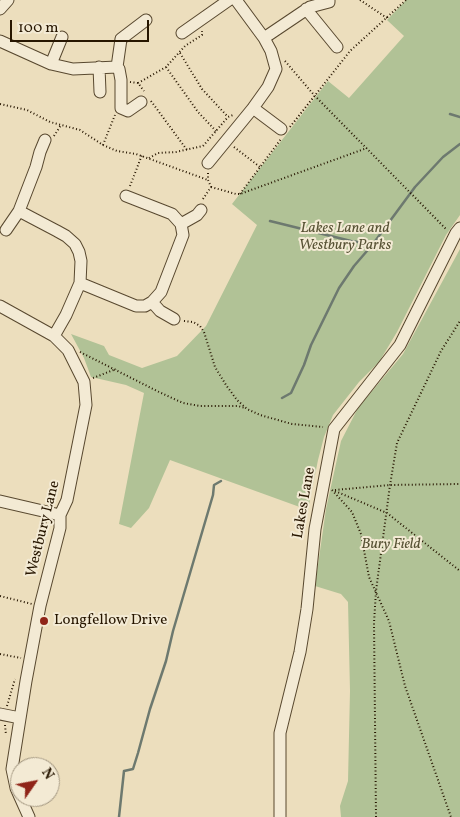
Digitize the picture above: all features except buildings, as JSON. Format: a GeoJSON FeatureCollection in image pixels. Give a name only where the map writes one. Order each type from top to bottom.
{"type":"FeatureCollection","features":[{"type":"Feature","properties":{"kind":"street"},"geometry":{"type":"LineString","coordinates":[[0,9],[8,0]]}},
{"type":"Feature","properties":{"kind":"street"},"geometry":{"type":"LineString","coordinates":[[182,33],[229,0]]}},
{"type":"Feature","properties":{"kind":"street"},"geometry":{"type":"LineString","coordinates":[[208,163],[253,108],[268,87],[276,69],[271,50],[236,0]]}},
{"type":"Feature","properties":{"kind":"street"},"geometry":{"type":"LineString","coordinates":[[264,38],[307,5],[329,1]]}},
{"type":"Feature","properties":{"kind":"street"},"geometry":{"type":"LineString","coordinates":[[307,5],[337,47]]}},
{"type":"Feature","properties":{"kind":"street"},"geometry":{"type":"LineString","coordinates":[[144,97],[128,111],[121,108],[121,80],[118,61],[121,39],[146,20]]}},
{"type":"Feature","properties":{"kind":"street"},"geometry":{"type":"LineString","coordinates":[[51,64],[62,37]]}},
{"type":"Feature","properties":{"kind":"street"},"geometry":{"type":"LineString","coordinates":[[0,41],[51,64],[73,69],[99,67],[118,61]]}},
{"type":"Feature","properties":{"kind":"street"},"geometry":{"type":"LineString","coordinates":[[99,67],[100,92]]}},
{"type":"Feature","properties":{"kind":"street"},"geometry":{"type":"LineString","coordinates":[[253,108],[285,130]]}},
{"type":"Feature","properties":{"kind":"street"},"geometry":{"type":"LineString","coordinates":[[6,230],[19,211],[45,140]]}},
{"type":"Feature","properties":{"kind":"street"},"geometry":{"type":"LineString","coordinates":[[80,283],[136,306],[145,306],[152,302],[160,292],[183,235],[181,224],[172,214],[126,196]]}},
{"type":"Feature","properties":{"kind":"street"},"geometry":{"type":"LineString","coordinates":[[181,224],[201,210]]}},
{"type":"Feature","properties":{"kind":"street"},"geometry":{"type":"LineString","coordinates":[[19,211],[58,230],[74,244],[79,252],[81,261],[80,283],[66,315],[54,336]]}},
{"type":"Feature","properties":{"kind":"street","name":"Lakes Lane"},"geometry":{"type":"LineString","coordinates":[[280,817],[280,733],[301,644],[307,610],[315,529],[328,488],[334,429],[400,345],[457,233]]}},
{"type":"Feature","properties":{"kind":"street"},"geometry":{"type":"LineString","coordinates":[[152,302],[160,311],[174,318]]}},
{"type":"Feature","properties":{"kind":"street","name":"Westbury Lane"},"geometry":{"type":"LineString","coordinates":[[0,306],[54,336],[68,350],[84,382],[86,405],[68,500],[60,515],[60,528],[40,606],[14,757]]}},
{"type":"Feature","properties":{"kind":"street"},"geometry":{"type":"LineString","coordinates":[[0,501],[60,515]]}},
{"type":"Feature","properties":{"kind":"street"},"geometry":{"type":"LineString","coordinates":[[3,710],[20,718]]}},
{"type":"Feature","properties":{"kind":"path"},"geometry":{"type":"LineString","coordinates":[[360,0],[387,18]]}},
{"type":"Feature","properties":{"kind":"path"},"geometry":{"type":"LineString","coordinates":[[240,194],[285,130],[350,51],[406,0]]}},
{"type":"Feature","properties":{"kind":"path"},"geometry":{"type":"LineString","coordinates":[[121,80],[138,83],[166,66],[186,46],[202,35],[203,28]]}},
{"type":"Feature","properties":{"kind":"path"},"geometry":{"type":"LineString","coordinates":[[180,52],[202,89],[228,117]]}},
{"type":"Feature","properties":{"kind":"path"},"geometry":{"type":"LineString","coordinates":[[285,61],[314,95],[457,233]]}},
{"type":"Feature","properties":{"kind":"path"},"geometry":{"type":"LineString","coordinates":[[166,66],[198,112],[216,131]]}},
{"type":"Feature","properties":{"kind":"path"},"geometry":{"type":"LineString","coordinates":[[138,83],[144,97],[187,150]]}},
{"type":"Feature","properties":{"kind":"path"},"geometry":{"type":"LineString","coordinates":[[0,104],[27,110],[50,122],[80,130],[103,145],[118,151],[149,158],[208,180]]}},
{"type":"Feature","properties":{"kind":"path"},"geometry":{"type":"LineString","coordinates":[[149,158],[158,153],[176,152],[203,146],[228,117],[237,114],[244,119]]}},
{"type":"Feature","properties":{"kind":"path"},"geometry":{"type":"LineString","coordinates":[[226,141],[260,166]]}},
{"type":"Feature","properties":{"kind":"path"},"geometry":{"type":"LineString","coordinates":[[211,187],[240,194],[367,148]]}},
{"type":"Feature","properties":{"kind":"path"},"geometry":{"type":"LineString","coordinates":[[126,196],[142,156]]}},
{"type":"Feature","properties":{"kind":"path"},"geometry":{"type":"LineString","coordinates":[[208,163],[208,180],[211,187]]}},
{"type":"Feature","properties":{"kind":"path"},"geometry":{"type":"LineString","coordinates":[[201,210],[199,204],[211,187]]}},
{"type":"Feature","properties":{"kind":"path"},"geometry":{"type":"LineString","coordinates":[[174,318],[193,322],[200,326],[204,332],[216,367],[237,400],[247,409]]}},
{"type":"Feature","properties":{"kind":"path"},"geometry":{"type":"LineString","coordinates":[[376,817],[374,633],[376,591],[397,443],[441,351],[460,321]]}},
{"type":"Feature","properties":{"kind":"path"},"geometry":{"type":"LineString","coordinates":[[68,350],[82,352],[183,403],[200,406],[238,406],[260,415],[292,424],[334,429]]}},
{"type":"Feature","properties":{"kind":"path"},"geometry":{"type":"LineString","coordinates":[[84,382],[116,369]]}},
{"type":"Feature","properties":{"kind":"path"},"geometry":{"type":"LineString","coordinates":[[328,488],[460,484]]}},
{"type":"Feature","properties":{"kind":"path"},"geometry":{"type":"LineString","coordinates":[[328,488],[387,513],[460,571]]}},
{"type":"Feature","properties":{"kind":"path"},"geometry":{"type":"LineString","coordinates":[[328,488],[352,512],[361,534],[369,577],[389,621],[405,686],[451,817]]}},
{"type":"Feature","properties":{"kind":"path"},"geometry":{"type":"LineString","coordinates":[[0,596],[32,604]]}},
{"type":"Feature","properties":{"kind":"path"},"geometry":{"type":"LineString","coordinates":[[0,654],[21,658]]}},
{"type":"Feature","properties":{"kind":"path"},"geometry":{"type":"LineString","coordinates":[[3,710],[15,679]]}},
{"type":"Feature","properties":{"kind":"green space","name":"Lakes Lane and Westbury Parks"},"geometry":{"type":"Polygon","coordinates":[[[406,0],[460,0],[460,215],[446,235],[397,332],[379,362],[359,382],[333,415],[324,437],[308,510],[170,460],[149,508],[131,528],[119,524],[144,393],[126,385],[91,377],[84,358],[71,334],[104,346],[109,355],[142,368],[177,356],[206,326],[257,225],[232,204],[328,81],[349,98],[404,36],[387,20],[406,0]]]}},
{"type":"Feature","properties":{"kind":"green space","name":"Bury Field"},"geometry":{"type":"Polygon","coordinates":[[[460,249],[460,817],[341,817],[340,806],[348,781],[350,691],[348,602],[341,594],[315,586],[326,509],[341,441],[358,408],[403,354],[460,249]]]}},
{"type":"Feature","properties":{"kind":"waterway"},"geometry":{"type":"LineString","coordinates":[[450,114],[460,117]]}},
{"type":"Feature","properties":{"kind":"waterway"},"geometry":{"type":"LineString","coordinates":[[282,398],[291,393],[311,345],[339,288],[354,266],[373,244],[415,187],[443,157],[460,144]]}},
{"type":"Feature","properties":{"kind":"waterway"},"geometry":{"type":"LineString","coordinates":[[270,221],[351,241],[373,244]]}},
{"type":"Feature","properties":{"kind":"waterway"},"geometry":{"type":"LineString","coordinates":[[119,817],[124,771],[133,769],[166,661],[213,495],[214,485],[221,481]]}},
{"type":"Feature","properties":{"kind":"place","name":"Longfellow Drive"},"geometry":{"type":"Point","coordinates":[44,621]}}]}
